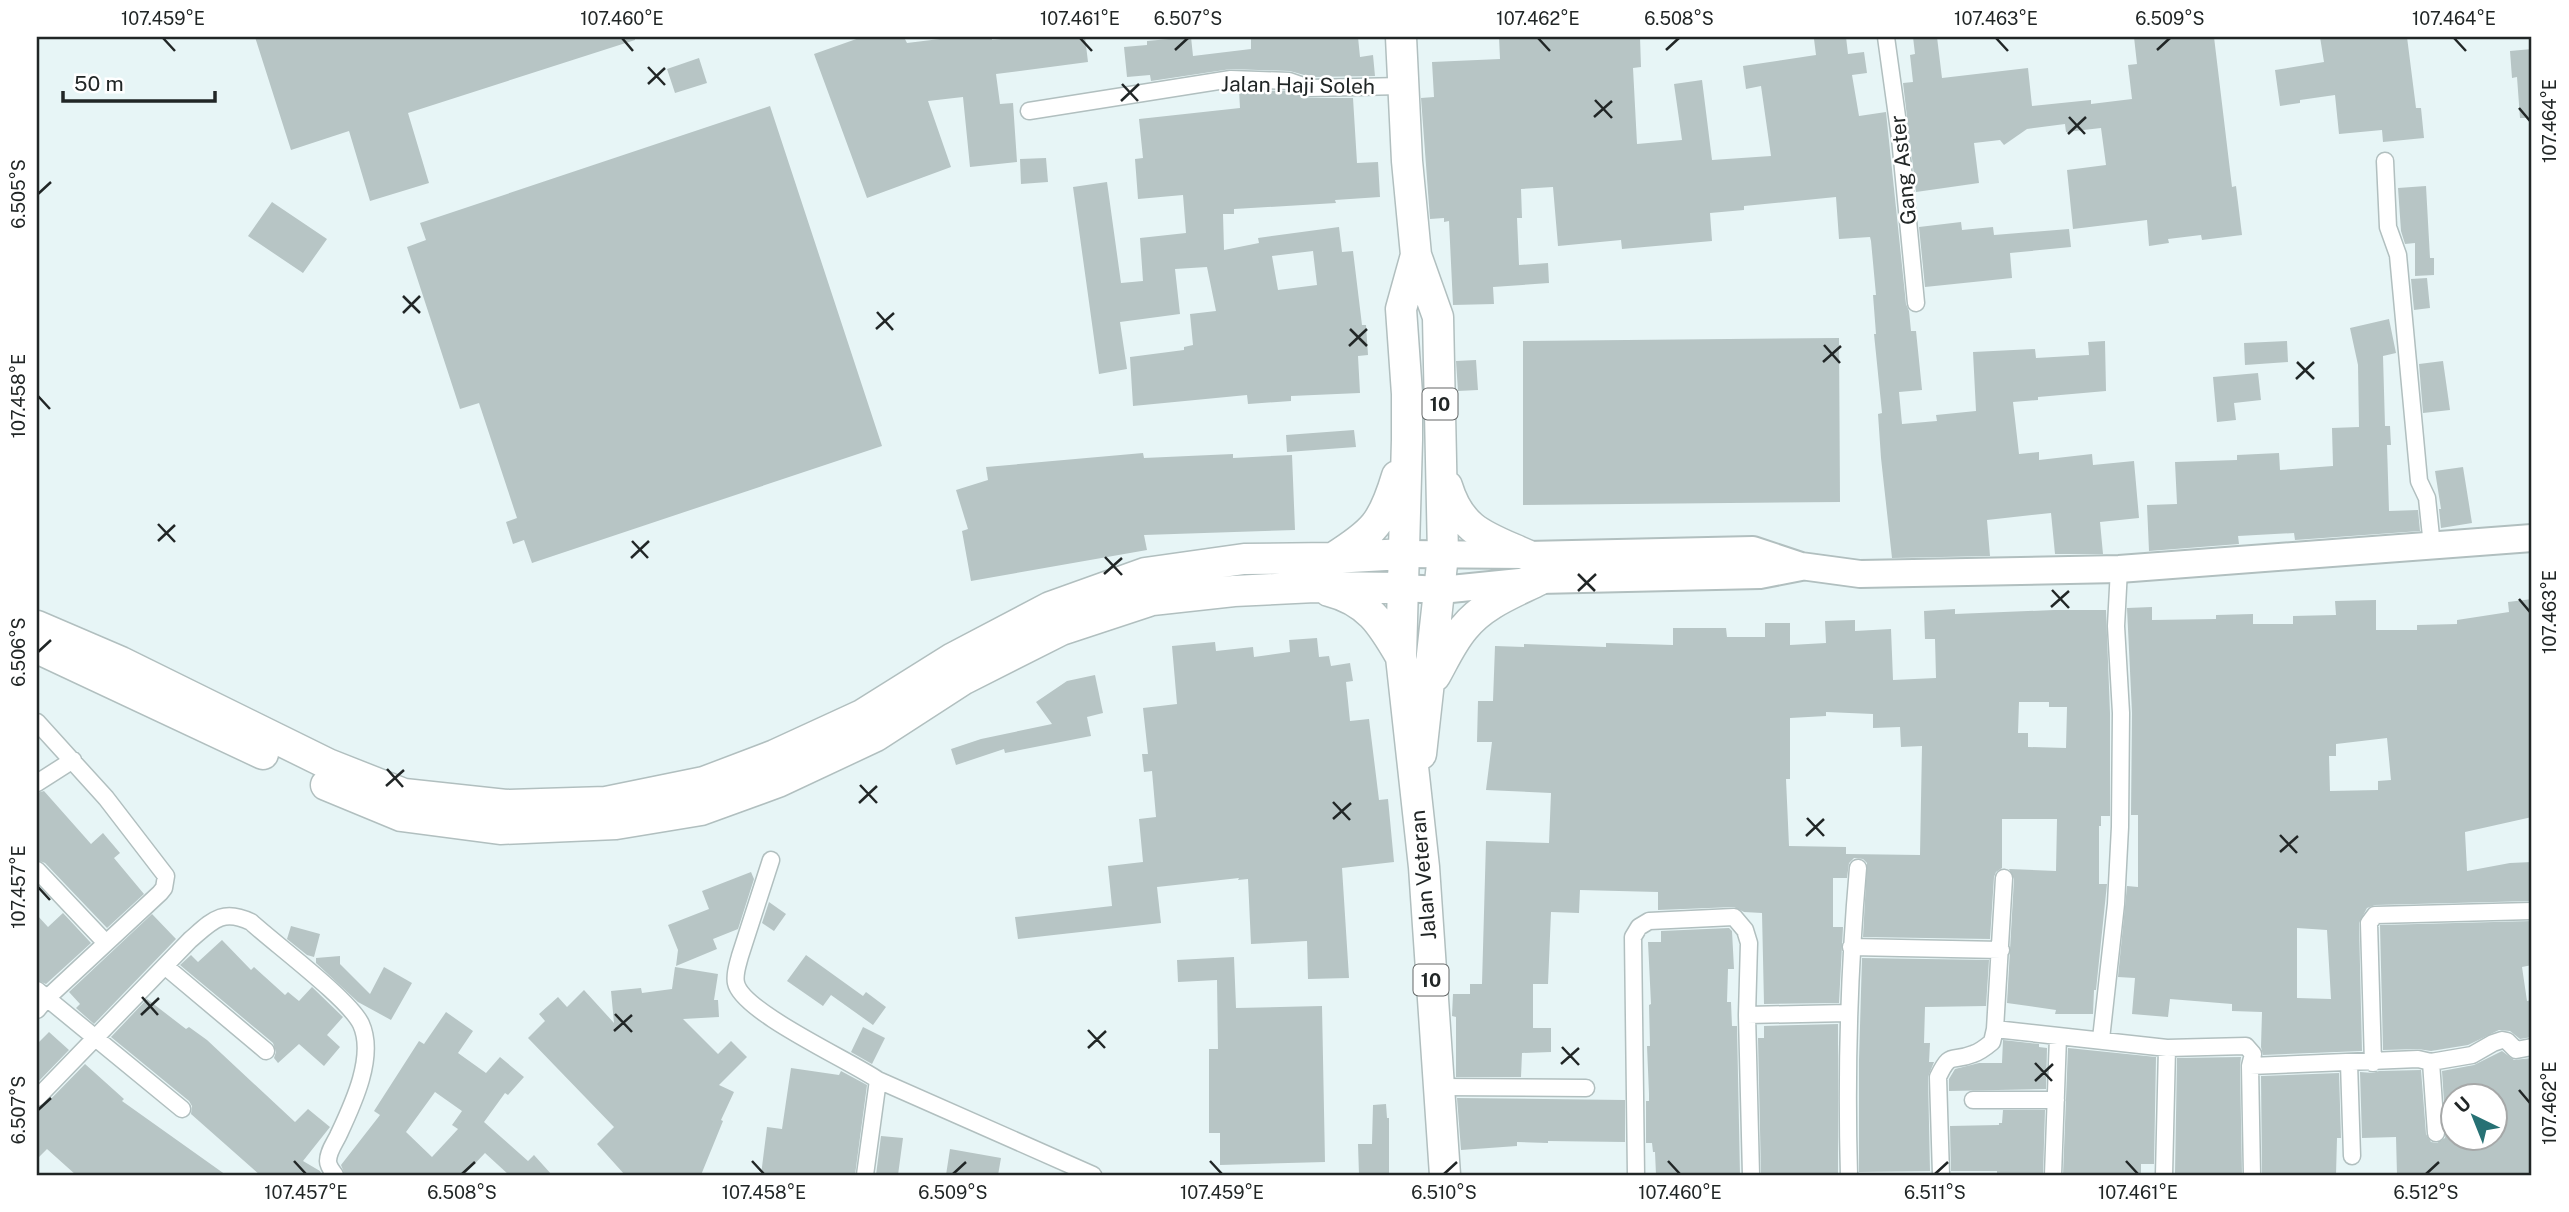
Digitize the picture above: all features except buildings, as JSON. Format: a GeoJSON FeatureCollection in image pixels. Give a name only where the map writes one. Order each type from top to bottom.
{"type":"FeatureCollection","features":[{"type":"Feature","properties":{"kind":"highway","name":"10"},"geometry":{"type":"LineString","coordinates":[[1401,37],[1406,161],[1416,255],[1438,317],[1443,555],[1441,590]]}},
{"type":"Feature","properties":{"kind":"highway","name":"10"},"geometry":{"type":"LineString","coordinates":[[1402,588],[1407,394],[1401,309],[1416,255]]}},
{"type":"Feature","properties":{"kind":"highway"},"geometry":{"type":"LineString","coordinates":[[1333,558],[1361,540],[1380,519],[1389,502],[1407,440]]}},
{"type":"Feature","properties":{"kind":"highway"},"geometry":{"type":"LineString","coordinates":[[1429,687],[1462,629],[1475,615],[1533,568],[1464,521],[1453,506],[1441,465]]}},
{"type":"Feature","properties":{"kind":"highway"},"geometry":{"type":"LineString","coordinates":[[37,626],[121,662],[328,764],[404,794],[506,805],[606,802],[704,782],[775,755],[862,715],[954,658],[1050,607],[1145,573],[1244,559],[1403,554]]}},
{"type":"Feature","properties":{"kind":"highway"},"geometry":{"type":"LineString","coordinates":[[37,648],[325,784],[401,816],[500,830],[616,824],[701,810],[778,782],[876,736],[964,678],[1061,630],[1152,600],[1234,591],[1315,587],[1402,588]]}},
{"type":"Feature","properties":{"kind":"highway"},"geometry":{"type":"LineString","coordinates":[[1315,587],[1348,596],[1369,611],[1384,628],[1401,657]]}},
{"type":"Feature","properties":{"kind":"highway","name":"Jalan Veteran"},"geometry":{"type":"LineString","coordinates":[[1402,588],[1401,657],[1424,867],[1445,1175]]}},
{"type":"Feature","properties":{"kind":"highway","name":"Jalan Veteran"},"geometry":{"type":"LineString","coordinates":[[1415,785],[1424,739],[1441,590]]}},
{"type":"Feature","properties":{"kind":"main road"},"geometry":{"type":"LineString","coordinates":[[1403,554],[1443,555],[1533,568],[1760,575],[1801,566],[1860,574],[2119,569],[2532,537]]}},
{"type":"Feature","properties":{"kind":"main road"},"geometry":{"type":"LineString","coordinates":[[1402,588],[1441,590],[1533,568]]}},
{"type":"Feature","properties":{"kind":"street","name":"Gang Aster"},"geometry":{"type":"LineString","coordinates":[[1886,37],[1900,138],[1916,303]]}},
{"type":"Feature","properties":{"kind":"street","name":"Jalan Haji Soleh"},"geometry":{"type":"LineString","coordinates":[[1029,111],[1231,79],[1289,81],[1309,88],[1402,86]]}},
{"type":"Feature","properties":{"kind":"street"},"geometry":{"type":"LineString","coordinates":[[2385,161],[2388,227],[2399,255],[2419,481],[2427,498],[2432,545]]}},
{"type":"Feature","properties":{"kind":"street"},"geometry":{"type":"LineString","coordinates":[[2101,1039],[2116,904],[2120,827],[2122,758],[2116,626],[2119,569]]}},
{"type":"Feature","properties":{"kind":"street"},"geometry":{"type":"LineString","coordinates":[[37,722],[106,798],[166,876],[164,888],[160,893],[40,1000],[94,1037],[182,1109]]}},
{"type":"Feature","properties":{"kind":"street"},"geometry":{"type":"LineString","coordinates":[[37,783],[73,760]]}},
{"type":"Feature","properties":{"kind":"street"},"geometry":{"type":"LineString","coordinates":[[771,860],[736,971],[739,991],[791,1030],[878,1080],[1093,1175]]}},
{"type":"Feature","properties":{"kind":"street"},"geometry":{"type":"LineString","coordinates":[[1849,1175],[1848,1013],[1858,868]]}},
{"type":"Feature","properties":{"kind":"street"},"geometry":{"type":"LineString","coordinates":[[37,870],[106,943]]}},
{"type":"Feature","properties":{"kind":"street"},"geometry":{"type":"LineString","coordinates":[[1941,1175],[1938,1077],[1944,1063],[1951,1058],[1971,1055],[1992,1042],[2001,950],[2004,878]]}},
{"type":"Feature","properties":{"kind":"street"},"geometry":{"type":"LineString","coordinates":[[2373,1063],[2371,918],[2375,915],[2532,912]]}},
{"type":"Feature","properties":{"kind":"street"},"geometry":{"type":"LineString","coordinates":[[37,1098],[204,928],[225,916],[236,915],[251,922],[354,1013],[361,1023],[366,1042],[366,1057],[363,1072],[330,1152],[328,1162],[335,1175]]}},
{"type":"Feature","properties":{"kind":"street"},"geometry":{"type":"LineString","coordinates":[[1636,1175],[1633,937],[1639,927],[1649,921],[1734,917],[1745,930],[1749,943],[1747,1015],[1751,1175]]}},
{"type":"Feature","properties":{"kind":"street"},"geometry":{"type":"LineString","coordinates":[[1851,947],[2001,950]]}},
{"type":"Feature","properties":{"kind":"street"},"geometry":{"type":"LineString","coordinates":[[166,967],[266,1051]]}},
{"type":"Feature","properties":{"kind":"street"},"geometry":{"type":"LineString","coordinates":[[1747,1015],[1848,1013]]}},
{"type":"Feature","properties":{"kind":"street"},"geometry":{"type":"LineString","coordinates":[[1995,1029],[2167,1048],[2246,1046],[2253,1054],[2250,1066],[2252,1175]]}},
{"type":"Feature","properties":{"kind":"street"},"geometry":{"type":"LineString","coordinates":[[2053,1175],[2057,1037]]}},
{"type":"Feature","properties":{"kind":"street"},"geometry":{"type":"LineString","coordinates":[[2250,1066],[2373,1063],[2418,1059],[2431,1062],[2472,1055],[2493,1042],[2502,1040],[2516,1049],[2532,1046]]}},
{"type":"Feature","properties":{"kind":"street"},"geometry":{"type":"LineString","coordinates":[[2164,1175],[2167,1048]]}},
{"type":"Feature","properties":{"kind":"street"},"geometry":{"type":"LineString","coordinates":[[2431,1062],[2437,1133]]}},
{"type":"Feature","properties":{"kind":"street"},"geometry":{"type":"LineString","coordinates":[[2349,1063],[2352,1156]]}},
{"type":"Feature","properties":{"kind":"street"},"geometry":{"type":"LineString","coordinates":[[865,1175],[878,1080]]}},
{"type":"Feature","properties":{"kind":"street"},"geometry":{"type":"LineString","coordinates":[[1439,1087],[1586,1088]]}},
{"type":"Feature","properties":{"kind":"street"},"geometry":{"type":"LineString","coordinates":[[1973,1100],[2056,1100]]}}]}
